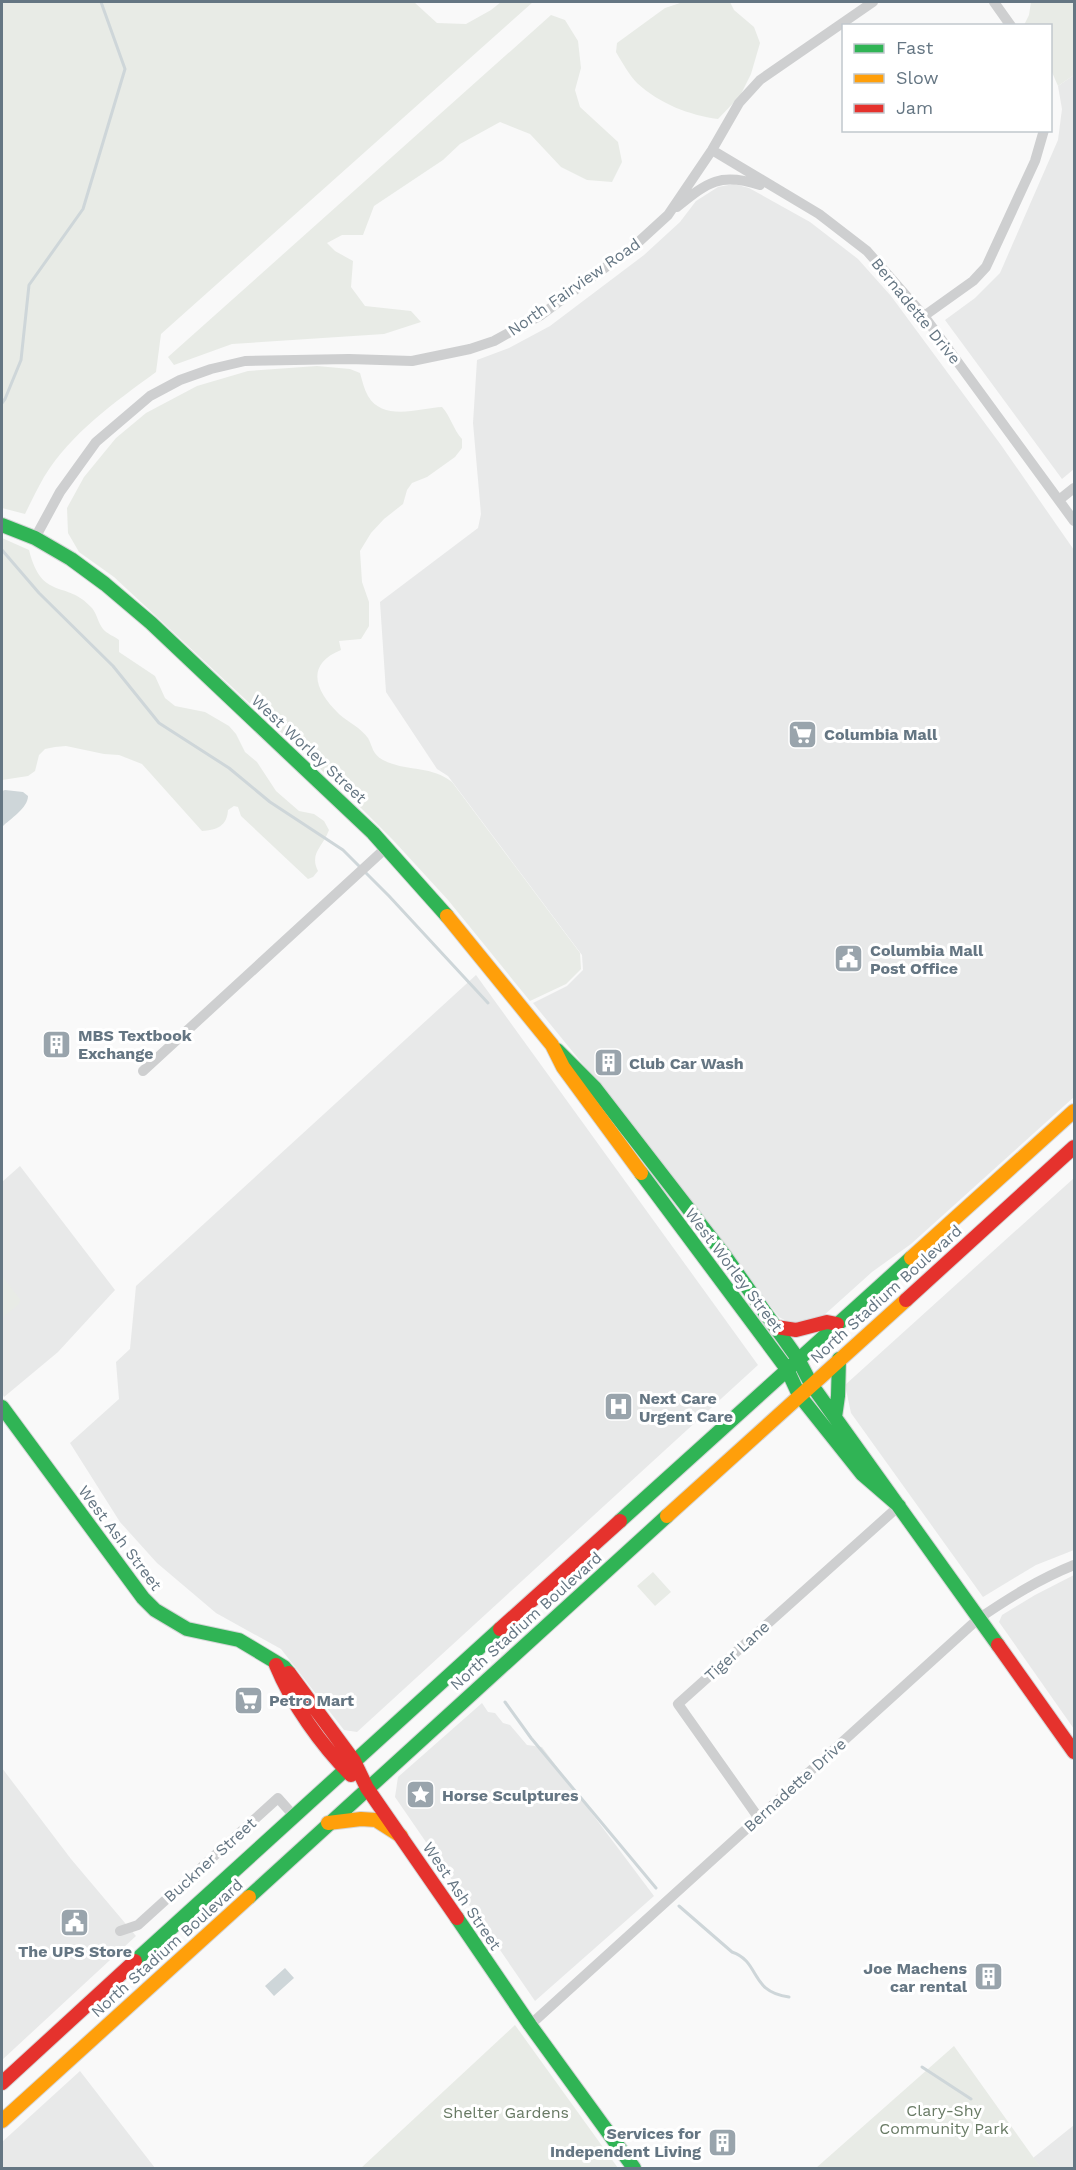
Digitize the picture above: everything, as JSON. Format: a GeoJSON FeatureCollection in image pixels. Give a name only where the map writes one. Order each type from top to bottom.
{"type":"FeatureCollection","features":[{"type":"Feature","properties":{"kind":"street","name":"North Fairview Road"},"geometry":{"type":"LineString","coordinates":[[35,538],[60,492],[96,442],[150,396],[180,380],[211,369],[245,362],[337,359],[412,361],[470,349],[494,341],[549,309],[633,247],[668,215],[712,150],[739,104],[760,80],[873,2]]}},
{"type":"Feature","properties":{"kind":"street"},"geometry":{"type":"LineString","coordinates":[[994,2],[1010,24]]}},
{"type":"Feature","properties":{"kind":"street"},"geometry":{"type":"LineString","coordinates":[[924,316],[974,281],[986,267],[1035,161],[1043,132]]}},
{"type":"Feature","properties":{"kind":"street","name":"Bernadette Drive"},"geometry":{"type":"LineString","coordinates":[[712,150],[819,214],[867,251],[924,316],[1074,521]]}},
{"type":"Feature","properties":{"kind":"street"},"geometry":{"type":"LineString","coordinates":[[668,215],[700,188],[727,178],[746,180],[778,190]]}},
{"type":"Feature","properties":{"kind":"street"},"geometry":{"type":"LineString","coordinates":[[1059,500],[1074,488]]}},
{"type":"Feature","properties":{"kind":"street","name":"West Worley Street"},"geometry":{"type":"LineString","coordinates":[[2,525],[35,538],[71,559],[151,623],[387,847],[452,921],[552,1045],[595,1088],[725,1256],[798,1359],[811,1384],[1074,1752]]}},
{"type":"Feature","properties":{"kind":"street"},"geometry":{"type":"LineString","coordinates":[[143,1071],[387,847]]}},
{"type":"Feature","properties":{"kind":"street","name":"West Worley Street"},"geometry":{"type":"LineString","coordinates":[[552,1045],[569,1076],[787,1369],[799,1395],[862,1474],[899,1506]]}},
{"type":"Feature","properties":{"kind":"street","name":"North Stadium Boulevard"},"geometry":{"type":"LineString","coordinates":[[2,2083],[349,1765],[1074,1111]]}},
{"type":"Feature","properties":{"kind":"street","name":"North Stadium Boulevard"},"geometry":{"type":"LineString","coordinates":[[2,2121],[1074,1147]]}},
{"type":"Feature","properties":{"kind":"street"},"geometry":{"type":"LineString","coordinates":[[776,1327],[796,1329],[827,1322],[837,1324]]}},
{"type":"Feature","properties":{"kind":"street"},"geometry":{"type":"LineString","coordinates":[[835,1417],[839,1404],[839,1359]]}},
{"type":"Feature","properties":{"kind":"street","name":"West Ash Street"},"geometry":{"type":"LineString","coordinates":[[2,1407],[143,1598],[155,1610],[187,1629],[239,1640],[284,1667],[292,1676],[349,1765],[401,1836],[530,2025],[634,2169]]}},
{"type":"Feature","properties":{"kind":"street","name":"Tiger Lane"},"geometry":{"type":"LineString","coordinates":[[758,1817],[678,1704],[899,1506]]}},
{"type":"Feature","properties":{"kind":"street","name":"Bernadette Drive"},"geometry":{"type":"LineString","coordinates":[[530,2025],[978,1619],[1011,1596],[1074,1565]]}},
{"type":"Feature","properties":{"kind":"street","name":"Buckner Street"},"geometry":{"type":"LineString","coordinates":[[120,1931],[138,1925],[278,1797],[294,1816]]}},
{"type":"Feature","properties":{"kind":"street"},"geometry":{"type":"LineString","coordinates":[[328,1823],[361,1819],[376,1820],[401,1836]]}},
{"type":"Feature","properties":{"kind":"shaded area"},"geometry":{"type":"Polygon","coordinates":[[[1074,75],[1074,469],[1062,479],[945,320],[975,298],[1000,273],[1058,140],[1062,109],[1058,86],[1074,75]]]}},
{"type":"Feature","properties":{"kind":"shaded area","name":"Columbia Mall"},"geometry":{"type":"Polygon","coordinates":[[[734,184],[749,188],[810,222],[858,259],[891,296],[1001,445],[1074,550],[1074,1097],[911,1244],[872,1272],[822,1317],[790,1323],[779,1317],[625,1116],[533,1003],[567,986],[583,970],[582,955],[448,776],[437,769],[386,692],[380,602],[478,528],[481,514],[473,423],[477,360],[509,348],[550,326],[644,255],[680,222],[696,201],[718,187],[734,184]]]}},
{"type":"Feature","properties":{"kind":"shaded area"},"geometry":{"type":"Polygon","coordinates":[[[2,791],[23,792],[28,796],[22,809],[2,827],[2,791]]]}},
{"type":"Feature","properties":{"kind":"shaded area"},"geometry":{"type":"Polygon","coordinates":[[[476,975],[758,1365],[357,1732],[344,1730],[281,1649],[216,1613],[157,1563],[120,1522],[70,1443],[119,1399],[116,1362],[130,1349],[136,1286],[476,975]]]}},
{"type":"Feature","properties":{"kind":"shaded area"},"geometry":{"type":"Polygon","coordinates":[[[20,1166],[115,1290],[58,1352],[4,1397],[2,1393],[2,1182],[20,1166]]]}},
{"type":"Feature","properties":{"kind":"shaded area"},"geometry":{"type":"Polygon","coordinates":[[[1074,1178],[1074,1550],[1036,1565],[983,1597],[851,1413],[845,1385],[1074,1178]]]}},
{"type":"Feature","properties":{"kind":"shaded area"},"geometry":{"type":"Polygon","coordinates":[[[1074,1575],[1074,1729],[999,1622],[1002,1615],[1074,1575]]]}},
{"type":"Feature","properties":{"kind":"shaded area"},"geometry":{"type":"Polygon","coordinates":[[[482,1703],[488,1712],[495,1713],[503,1723],[510,1725],[527,1745],[542,1747],[654,1896],[535,2001],[395,1797],[398,1777],[482,1703]]]}},
{"type":"Feature","properties":{"kind":"shaded area"},"geometry":{"type":"Polygon","coordinates":[[[2,1768],[71,1859],[136,1936],[2,2060],[2,1768]]]}},
{"type":"Feature","properties":{"kind":"shaded area"},"geometry":{"type":"Polygon","coordinates":[[[285,1968],[294,1978],[274,1996],[265,1986],[285,1968]]]}},
{"type":"Feature","properties":{"kind":"shaded area"},"geometry":{"type":"Polygon","coordinates":[[[80,2071],[155,2168],[2,2168],[2,2142],[80,2071]]]}},
{"type":"Feature","properties":{"kind":"shaded area"},"geometry":{"type":"Polygon","coordinates":[[[1074,2125],[1074,2168],[1041,2168],[1033,2158],[1074,2125]]]}},
{"type":"Feature","properties":{"kind":"green space"},"geometry":{"type":"Polygon","coordinates":[[[2,2],[414,2],[437,23],[466,24],[501,2],[533,2],[161,334],[156,372],[95,419],[67,446],[44,477],[25,514],[2,508],[2,2]]]}},
{"type":"Feature","properties":{"kind":"green space"},"geometry":{"type":"Polygon","coordinates":[[[683,2],[730,2],[734,10],[754,27],[760,43],[751,74],[740,96],[718,119],[696,115],[655,97],[634,80],[616,52],[617,43],[665,8],[683,2]]]}},
{"type":"Feature","properties":{"kind":"green space"},"geometry":{"type":"Polygon","coordinates":[[[1031,2],[1074,2],[1074,75],[1058,86],[1052,72],[1052,24],[1024,24],[1031,2]]]}},
{"type":"Feature","properties":{"kind":"green space"},"geometry":{"type":"Polygon","coordinates":[[[551,15],[565,20],[578,41],[581,68],[575,90],[580,107],[618,142],[622,162],[612,182],[587,180],[561,167],[530,134],[500,122],[460,144],[443,160],[374,206],[363,235],[342,235],[327,243],[335,251],[353,261],[351,287],[365,306],[411,311],[421,322],[384,334],[232,344],[174,365],[168,357],[551,15]]]}},
{"type":"Feature","properties":{"kind":"green space"},"geometry":{"type":"Polygon","coordinates":[[[317,366],[350,369],[360,373],[368,396],[383,409],[402,412],[442,407],[462,439],[462,448],[455,457],[427,477],[412,483],[407,490],[403,504],[371,533],[360,551],[362,582],[369,602],[369,626],[361,639],[339,641],[341,650],[329,656],[322,663],[318,671],[318,679],[324,697],[339,714],[365,734],[379,758],[392,764],[436,773],[452,782],[580,953],[581,969],[566,984],[530,1001],[448,900],[393,840],[345,792],[114,577],[79,552],[68,533],[67,508],[84,477],[116,438],[146,413],[197,386],[248,371],[317,366]]]}},
{"type":"Feature","properties":{"kind":"green space"},"geometry":{"type":"Polygon","coordinates":[[[2,538],[29,550],[34,566],[48,584],[73,594],[92,608],[103,629],[119,640],[119,652],[155,676],[165,698],[175,706],[205,712],[229,726],[245,752],[257,762],[276,791],[299,811],[314,814],[324,821],[329,830],[316,855],[318,871],[313,877],[308,879],[241,816],[238,807],[234,806],[228,810],[226,820],[220,826],[202,831],[142,764],[119,755],[66,746],[45,749],[39,755],[35,771],[28,776],[2,780],[2,538]]]}},
{"type":"Feature","properties":{"kind":"green space"},"geometry":{"type":"Polygon","coordinates":[[[2,1276],[20,1299],[19,1304],[2,1318],[2,1276]]]}},
{"type":"Feature","properties":{"kind":"green space"},"geometry":{"type":"Polygon","coordinates":[[[653,1572],[671,1592],[655,1606],[637,1586],[653,1572]]]}},
{"type":"Feature","properties":{"kind":"green space","name":"Shelter Gardens"},"geometry":{"type":"Polygon","coordinates":[[[515,2025],[618,2168],[361,2168],[515,2025]]]}},
{"type":"Feature","properties":{"kind":"green space","name":"Clary-Shy Community Park"},"geometry":{"type":"Polygon","coordinates":[[[954,2046],[1041,2168],[816,2168],[954,2046]]]}},
{"type":"Feature","properties":{"kind":"waterway"},"geometry":{"type":"LineString","coordinates":[[2,403],[21,360],[29,285],[83,209],[125,69],[101,2]]}},
{"type":"Feature","properties":{"kind":"waterway"},"geometry":{"type":"LineString","coordinates":[[2,550],[39,593],[113,666],[159,723],[229,768],[270,802],[343,850],[488,1003]]}},
{"type":"Feature","properties":{"kind":"waterway"},"geometry":{"type":"LineString","coordinates":[[505,1702],[531,1738],[656,1888]]}},
{"type":"Feature","properties":{"kind":"waterway"},"geometry":{"type":"LineString","coordinates":[[679,1906],[748,1963],[767,1989],[789,1997]]}},
{"type":"Feature","properties":{"kind":"waterway"},"geometry":{"type":"LineString","coordinates":[[922,2067],[971,2099]]}},
{"type":"Feature","properties":{"kind":"traffic: fast"},"geometry":{"type":"LineString","coordinates":[[2,525],[35,538],[71,559],[151,623],[373,833],[447,916]]}},
{"type":"Feature","properties":{"kind":"traffic: fast"},"geometry":{"type":"LineString","coordinates":[[557,1050],[595,1088],[725,1256],[798,1359],[811,1384],[998,1645]]}},
{"type":"Feature","properties":{"kind":"traffic: fast"},"geometry":{"type":"LineString","coordinates":[[641,1173],[787,1369],[799,1395],[862,1474],[899,1506]]}},
{"type":"Feature","properties":{"kind":"traffic: fast"},"geometry":{"type":"LineString","coordinates":[[620,1521],[911,1258]]}},
{"type":"Feature","properties":{"kind":"traffic: fast"},"geometry":{"type":"LineString","coordinates":[[835,1417],[839,1359]]}},
{"type":"Feature","properties":{"kind":"traffic: fast"},"geometry":{"type":"LineString","coordinates":[[2,1407],[143,1598],[155,1610],[187,1629],[239,1640],[284,1667],[289,1673]]}},
{"type":"Feature","properties":{"kind":"traffic: fast"},"geometry":{"type":"LineString","coordinates":[[249,1897],[667,1516]]}},
{"type":"Feature","properties":{"kind":"traffic: fast"},"geometry":{"type":"LineString","coordinates":[[135,1961],[500,1629]]}},
{"type":"Feature","properties":{"kind":"traffic: fast"},"geometry":{"type":"LineString","coordinates":[[457,1918],[530,2025],[634,2168]]}},
{"type":"Feature","properties":{"kind":"traffic: slow"},"geometry":{"type":"LineString","coordinates":[[447,916],[552,1045],[563,1067],[641,1173]]}},
{"type":"Feature","properties":{"kind":"traffic: slow"},"geometry":{"type":"LineString","coordinates":[[911,1258],[1074,1111]]}},
{"type":"Feature","properties":{"kind":"traffic: slow"},"geometry":{"type":"LineString","coordinates":[[667,1516],[906,1300]]}},
{"type":"Feature","properties":{"kind":"traffic: slow"},"geometry":{"type":"LineString","coordinates":[[328,1823],[361,1819],[376,1820],[401,1836]]}},
{"type":"Feature","properties":{"kind":"traffic: slow"},"geometry":{"type":"LineString","coordinates":[[2,2121],[249,1897]]}},
{"type":"Feature","properties":{"kind":"traffic: jam"},"geometry":{"type":"LineString","coordinates":[[906,1300],[1074,1147]]}},
{"type":"Feature","properties":{"kind":"traffic: jam"},"geometry":{"type":"LineString","coordinates":[[776,1327],[796,1330],[827,1322],[837,1324]]}},
{"type":"Feature","properties":{"kind":"traffic: jam"},"geometry":{"type":"LineString","coordinates":[[500,1629],[620,1521]]}},
{"type":"Feature","properties":{"kind":"traffic: jam"},"geometry":{"type":"LineString","coordinates":[[998,1645],[1074,1752]]}},
{"type":"Feature","properties":{"kind":"traffic: jam"},"geometry":{"type":"LineString","coordinates":[[276,1665],[308,1723],[351,1775]]}},
{"type":"Feature","properties":{"kind":"traffic: jam"},"geometry":{"type":"LineString","coordinates":[[289,1673],[354,1761],[367,1788],[457,1918]]}},
{"type":"Feature","properties":{"kind":"traffic: jam"},"geometry":{"type":"LineString","coordinates":[[2,2083],[135,1961]]}},
{"type":"Feature","properties":{"kind":"place","name":"Columbia Mall"},"geometry":{"type":"Point","coordinates":[803,734]}},
{"type":"Feature","properties":{"kind":"place","name":"Columbia Mall Post Office"},"geometry":{"type":"Point","coordinates":[849,959]}},
{"type":"Feature","properties":{"kind":"place","name":"MBS Textbook Exchange"},"geometry":{"type":"Point","coordinates":[57,1044]}},
{"type":"Feature","properties":{"kind":"place","name":"Club Car Wash"},"geometry":{"type":"Point","coordinates":[608,1063]}},
{"type":"Feature","properties":{"kind":"place","name":"Next Care Urgent Care"},"geometry":{"type":"Point","coordinates":[618,1407]}},
{"type":"Feature","properties":{"kind":"place","name":"Petro Mart"},"geometry":{"type":"Point","coordinates":[248,1700]}},
{"type":"Feature","properties":{"kind":"place","name":"Horse Sculptures"},"geometry":{"type":"Point","coordinates":[421,1795]}},
{"type":"Feature","properties":{"kind":"place","name":"The UPS Store"},"geometry":{"type":"Point","coordinates":[75,1923]}},
{"type":"Feature","properties":{"kind":"place","name":"Joe Machens car rental"},"geometry":{"type":"Point","coordinates":[988,1977]}},
{"type":"Feature","properties":{"kind":"place","name":"Services for Independent Living"},"geometry":{"type":"Point","coordinates":[722,2142]}}]}
